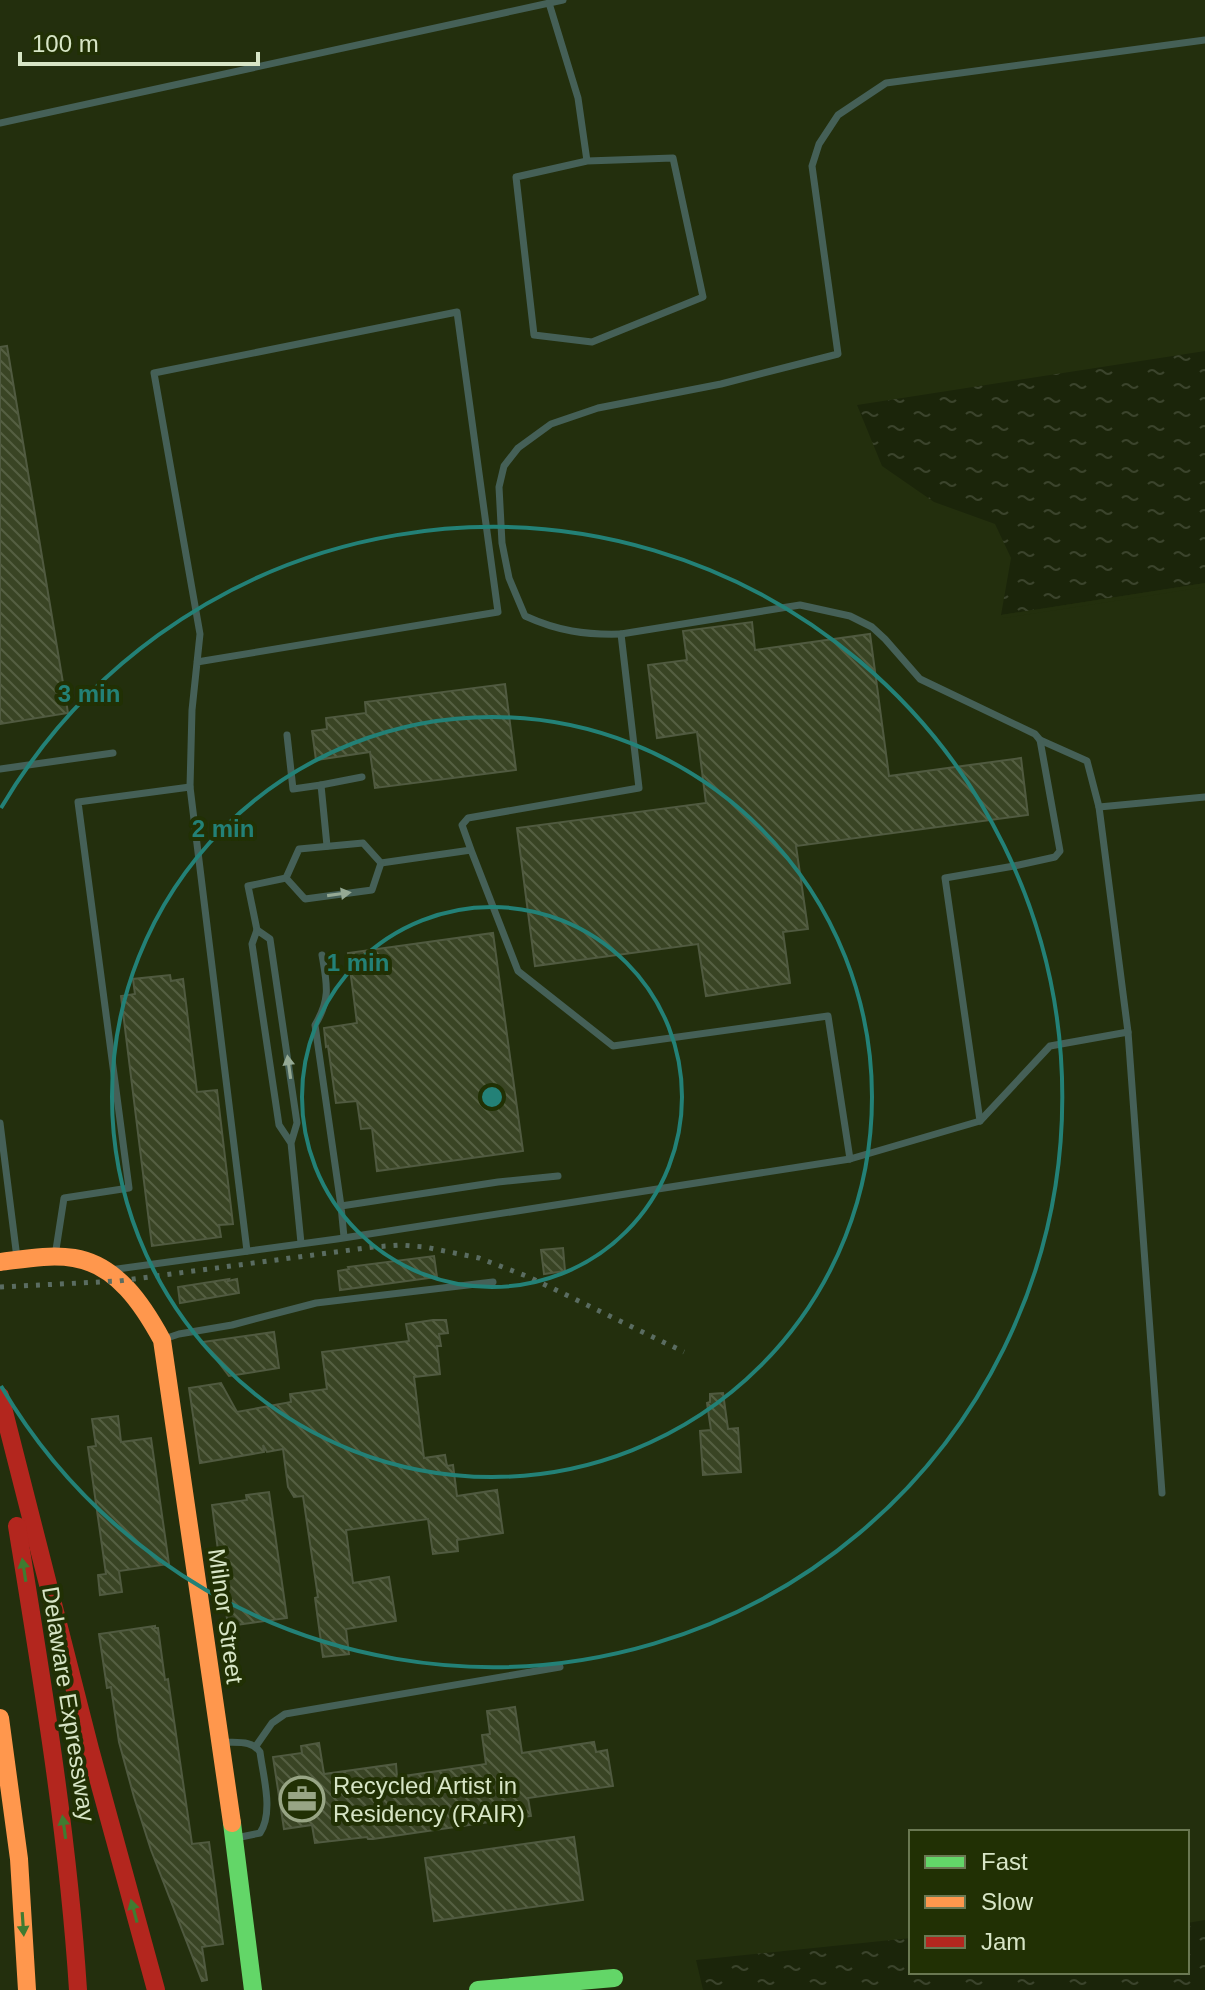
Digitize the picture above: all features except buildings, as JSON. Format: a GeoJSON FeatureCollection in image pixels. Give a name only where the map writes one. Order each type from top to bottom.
{"type":"FeatureCollection","features":[{"type":"Feature","properties":{"kind":"main road"},"geometry":{"type":"LineString","coordinates":[[9,1261],[77,1258],[104,1271]]}},
{"type":"Feature","properties":{"kind":"main road","name":"Milnor Street"},"geometry":{"type":"LineString","coordinates":[[104,1271],[119,1281],[141,1304],[162,1340],[253,1990]]}},
{"type":"Feature","properties":{"kind":"main road"},"geometry":{"type":"LineString","coordinates":[[0,1396],[86,1734],[156,1989]]}},
{"type":"Feature","properties":{"kind":"main road","name":"Delaware Expressway"},"geometry":{"type":"LineString","coordinates":[[0,1426],[63,1821],[78,1990]]}},
{"type":"Feature","properties":{"kind":"main road"},"geometry":{"type":"LineString","coordinates":[[0,1718],[19,1859],[27,1990]]}},
{"type":"Feature","properties":{"kind":"main road"},"geometry":{"type":"LineString","coordinates":[[478,1990],[614,1978]]}},
{"type":"Feature","properties":{"kind":"lane"},"geometry":{"type":"LineString","coordinates":[[0,123],[563,0]]}},
{"type":"Feature","properties":{"kind":"lane"},"geometry":{"type":"LineString","coordinates":[[549,3],[578,98],[587,161]]}},
{"type":"Feature","properties":{"kind":"lane"},"geometry":{"type":"LineString","coordinates":[[1162,1493],[1128,1032],[1099,807],[1087,761],[920,679],[872,627],[850,616],[800,605],[621,634],[590,635],[546,626],[525,616],[509,578],[502,543],[499,487],[504,466],[518,448],[551,424],[598,408],[721,384],[838,354],[812,166],[819,144],[838,115],[886,83],[1205,40]]}},
{"type":"Feature","properties":{"kind":"lane"},"geometry":{"type":"LineString","coordinates":[[673,158],[703,297],[592,342],[534,335],[516,177],[587,161],[673,158]]}},
{"type":"Feature","properties":{"kind":"lane"},"geometry":{"type":"LineString","coordinates":[[197,662],[498,612],[457,312],[154,373],[200,634],[197,662],[192,710],[190,787],[247,1251]]}},
{"type":"Feature","properties":{"kind":"lane"},"geometry":{"type":"LineString","coordinates":[[621,634],[639,788],[468,818],[462,825],[518,971],[613,1046],[828,1016],[850,1159]]}},
{"type":"Feature","properties":{"kind":"lane"},"geometry":{"type":"LineString","coordinates":[[287,735],[293,789],[362,777]]}},
{"type":"Feature","properties":{"kind":"lane"},"geometry":{"type":"LineString","coordinates":[[980,1121],[945,878],[1055,857],[1060,851],[1040,740]]}},
{"type":"Feature","properties":{"kind":"lane"},"geometry":{"type":"LineString","coordinates":[[0,769],[113,753]]}},
{"type":"Feature","properties":{"kind":"lane"},"geometry":{"type":"LineString","coordinates":[[321,785],[327,846]]}},
{"type":"Feature","properties":{"kind":"lane"},"geometry":{"type":"LineString","coordinates":[[55,1258],[64,1198],[129,1188],[78,802],[190,787]]}},
{"type":"Feature","properties":{"kind":"lane"},"geometry":{"type":"LineString","coordinates":[[1099,807],[1205,797]]}},
{"type":"Feature","properties":{"kind":"lane"},"geometry":{"type":"LineString","coordinates":[[286,878],[299,849],[363,843],[381,863]]}},
{"type":"Feature","properties":{"kind":"lane"},"geometry":{"type":"LineString","coordinates":[[381,863],[471,850]]}},
{"type":"Feature","properties":{"kind":"lane"},"geometry":{"type":"LineString","coordinates":[[286,878],[305,899],[372,890],[381,863]]}},
{"type":"Feature","properties":{"kind":"lane"},"geometry":{"type":"LineString","coordinates":[[286,878],[248,886],[257,930],[252,944],[279,1125],[291,1143]]}},
{"type":"Feature","properties":{"kind":"lane"},"geometry":{"type":"LineString","coordinates":[[257,930],[270,939],[297,1123],[291,1143],[301,1243]]}},
{"type":"Feature","properties":{"kind":"lane"},"geometry":{"type":"LineString","coordinates":[[322,955],[328,987],[324,1010],[315,1025],[344,1237]]}},
{"type":"Feature","properties":{"kind":"lane"},"geometry":{"type":"LineString","coordinates":[[104,1271],[850,1159],[980,1121],[1050,1046],[1128,1032]]}},
{"type":"Feature","properties":{"kind":"lane"},"geometry":{"type":"LineString","coordinates":[[0,1123],[9,1261]]}},
{"type":"Feature","properties":{"kind":"lane"},"geometry":{"type":"LineString","coordinates":[[341,1206],[558,1176]]}},
{"type":"Feature","properties":{"kind":"lane"},"geometry":{"type":"LineString","coordinates":[[162,1340],[316,1303],[493,1282]]}},
{"type":"Feature","properties":{"kind":"lane"},"geometry":{"type":"LineString","coordinates":[[256,1746],[272,1723],[285,1714],[560,1667]]}},
{"type":"Feature","properties":{"kind":"lane"},"geometry":{"type":"LineString","coordinates":[[220,1742],[247,1743],[256,1746],[260,1752],[268,1810],[266,1824],[260,1833],[234,1839]]}},
{"type":"Feature","properties":{"kind":"water"},"geometry":{"type":"Polygon","coordinates":[[[1205,351],[1205,583],[1001,615],[1011,558],[995,524],[934,502],[882,466],[857,405],[1205,351]]]}},
{"type":"Feature","properties":{"kind":"water"},"geometry":{"type":"Polygon","coordinates":[[[1205,1920],[1205,1990],[703,1990],[696,1960],[909,1938],[909,1974],[1189,1974],[1189,1923],[1205,1920]]]}},
{"type":"Feature","properties":{"kind":"pier"},"geometry":{"type":"Polygon","coordinates":[[[1205,583],[1205,587],[1004,618],[1001,615],[1205,583]]]}},
{"type":"Feature","properties":{"kind":"railway"},"geometry":{"type":"LineString","coordinates":[[0,1287],[119,1281],[373,1247],[425,1247],[479,1258],[529,1277],[684,1352]]}},
{"type":"Feature","properties":{"kind":"traffic: fast"},"geometry":{"type":"LineString","coordinates":[[232,1823],[253,1990]]}},
{"type":"Feature","properties":{"kind":"traffic: fast"},"geometry":{"type":"LineString","coordinates":[[478,1990],[614,1978]]}},
{"type":"Feature","properties":{"kind":"traffic: slow"},"geometry":{"type":"LineString","coordinates":[[0,1262],[37,1257],[74,1258],[89,1262],[127,1288],[162,1340],[232,1823]]}},
{"type":"Feature","properties":{"kind":"traffic: slow"},"geometry":{"type":"LineString","coordinates":[[0,1718],[19,1859],[27,1990]]}},
{"type":"Feature","properties":{"kind":"traffic: jam"},"geometry":{"type":"LineString","coordinates":[[0,1396],[90,1749],[156,1990]]}},
{"type":"Feature","properties":{"kind":"traffic: jam"},"geometry":{"type":"LineString","coordinates":[[17,1526],[61,1815],[78,1990]]}},
{"type":"Feature","properties":{"kind":"place","name":"Recycled Artist in Residency (RAIR)"},"geometry":{"type":"Point","coordinates":[302,1799]}}]}
